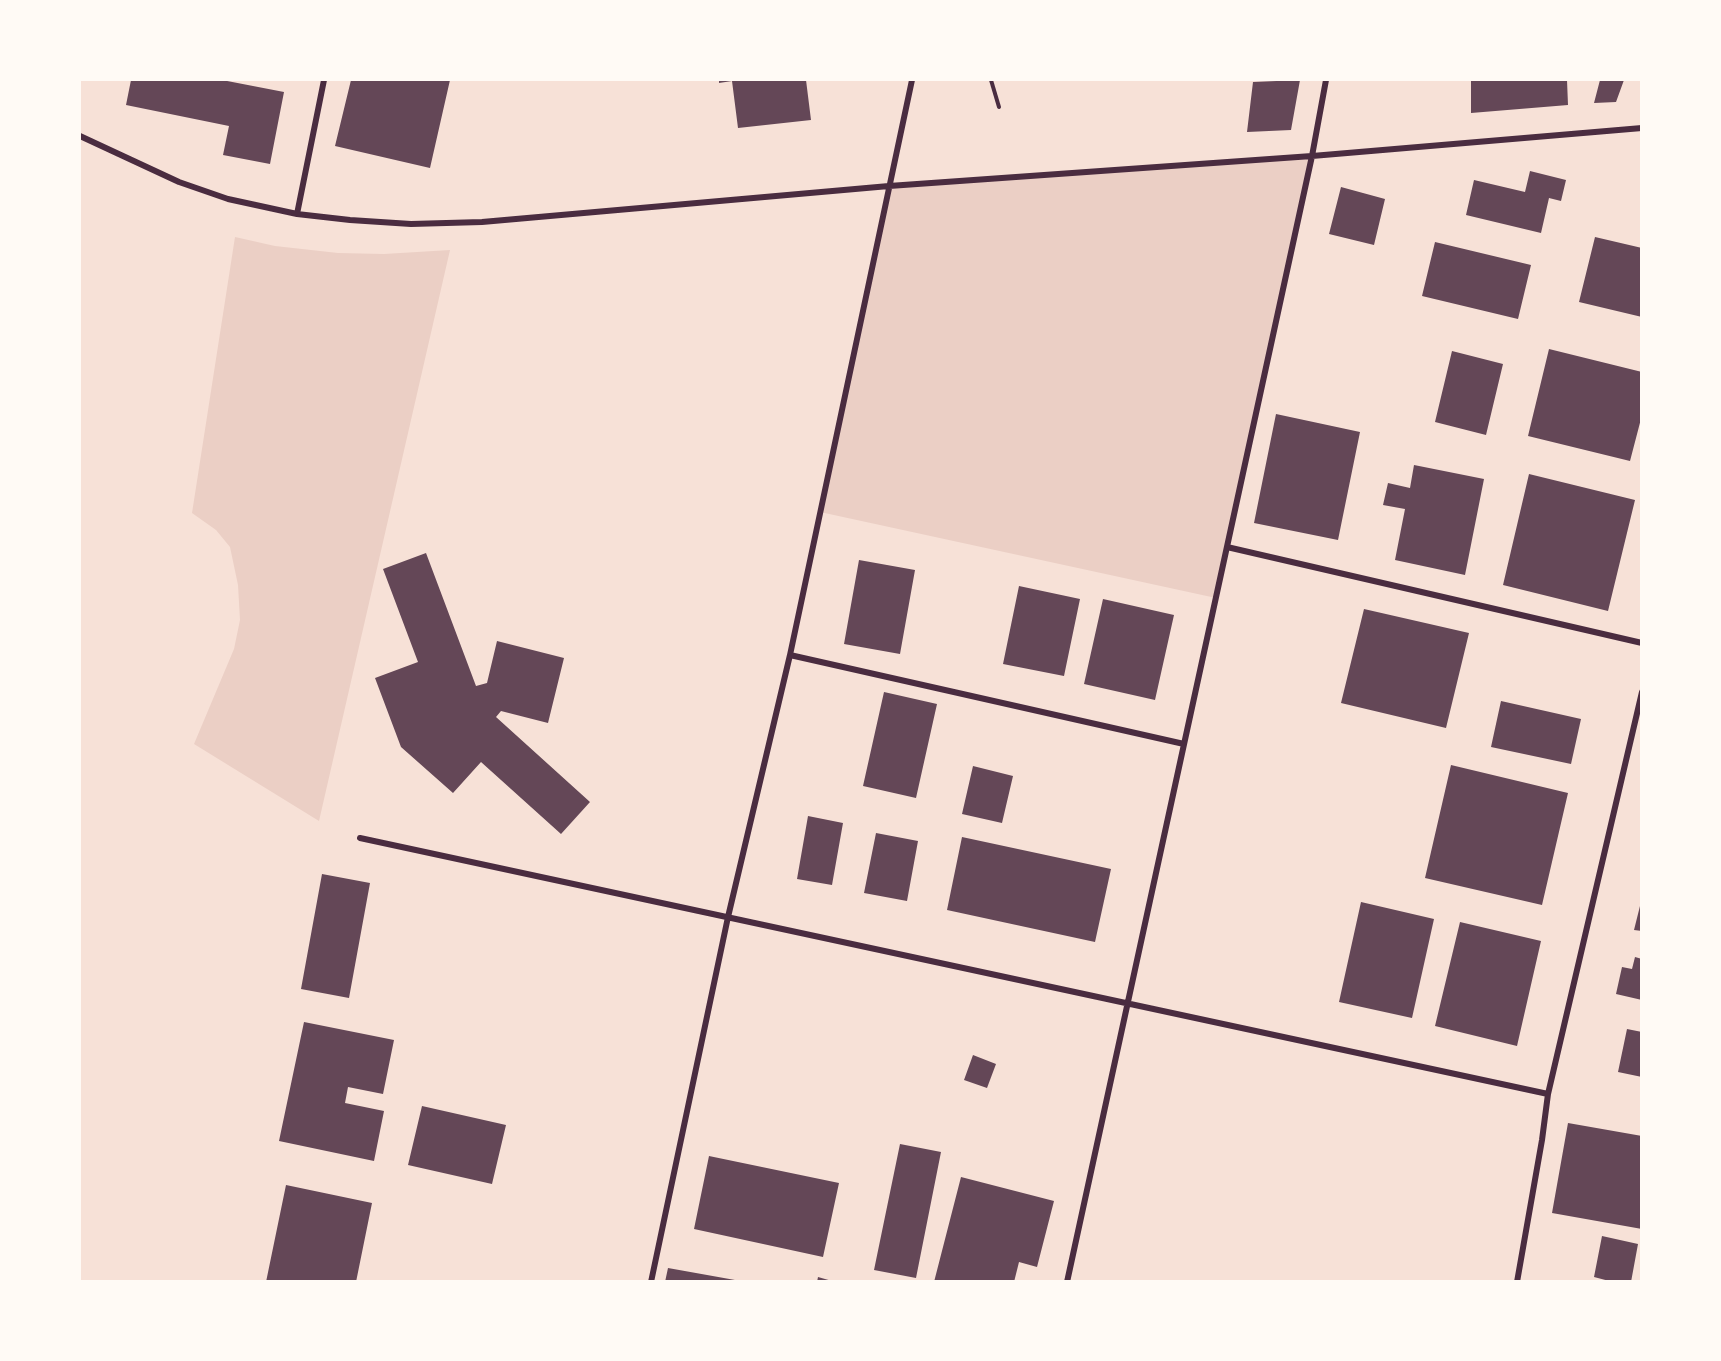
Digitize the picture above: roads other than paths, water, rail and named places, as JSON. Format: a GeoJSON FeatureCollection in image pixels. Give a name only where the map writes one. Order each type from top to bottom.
{"type":"FeatureCollection","features":[{"type":"Feature","properties":{"kind":"street"},"geometry":{"type":"LineString","coordinates":[[297,214],[324,80]]}},
{"type":"Feature","properties":{"kind":"street"},"geometry":{"type":"LineString","coordinates":[[651,1281],[728,918],[790,655],[912,80]]}},
{"type":"Feature","properties":{"kind":"street"},"geometry":{"type":"LineString","coordinates":[[1067,1281],[1312,156],[1326,80]]}},
{"type":"Feature","properties":{"kind":"street"},"geometry":{"type":"LineString","coordinates":[[80,136],[113,153],[204,192],[297,214],[411,224],[482,222],[890,186],[1312,156],[1641,128]]}},
{"type":"Feature","properties":{"kind":"street"},"geometry":{"type":"LineString","coordinates":[[1227,547],[1641,643]]}},
{"type":"Feature","properties":{"kind":"street"},"geometry":{"type":"LineString","coordinates":[[790,655],[1184,744]]}},
{"type":"Feature","properties":{"kind":"street"},"geometry":{"type":"LineString","coordinates":[[1517,1281],[1548,1094],[1641,692]]}},
{"type":"Feature","properties":{"kind":"street"},"geometry":{"type":"LineString","coordinates":[[360,838],[1548,1094]]}}]}
